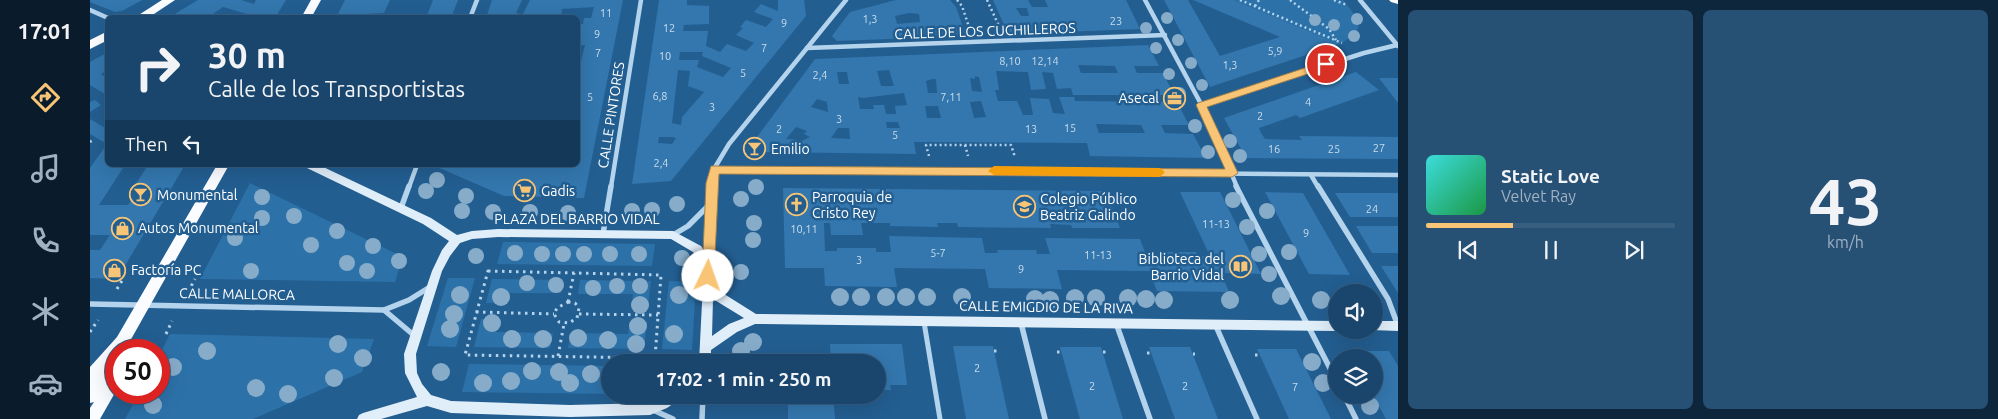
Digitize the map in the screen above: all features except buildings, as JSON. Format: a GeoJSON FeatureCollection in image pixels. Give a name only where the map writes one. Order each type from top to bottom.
{"type":"FeatureCollection","features":[{"type":"Feature","properties":{"kind":"highway"},"geometry":{"type":"LineString","coordinates":[[144,15],[170,0]]}},
{"type":"Feature","properties":{"kind":"highway"},"geometry":{"type":"LineString","coordinates":[[90,45],[105,37]]}},
{"type":"Feature","properties":{"kind":"main road"},"geometry":{"type":"LineString","coordinates":[[308,15],[316,0]]}},
{"type":"Feature","properties":{"kind":"main road"},"geometry":{"type":"LineString","coordinates":[[1394,0],[1398,1]]}},
{"type":"Feature","properties":{"kind":"main road"},"geometry":{"type":"LineString","coordinates":[[123,339],[222,167]]}},
{"type":"Feature","properties":{"kind":"main road"},"geometry":{"type":"LineString","coordinates":[[314,167],[428,221],[456,240],[446,253],[433,285],[410,354],[411,373],[418,388],[427,400]]}},
{"type":"Feature","properties":{"kind":"main road","name":"PLAZA DEL BARRIO VIDAL"},"geometry":{"type":"LineString","coordinates":[[456,240],[472,235],[498,233],[673,235],[697,249],[709,263]]}},
{"type":"Feature","properties":{"kind":"main road"},"geometry":{"type":"LineString","coordinates":[[706,354],[709,263]]}},
{"type":"Feature","properties":{"kind":"main road","name":"CALLE EMIGDIO DE LA RIVA"},"geometry":{"type":"LineString","coordinates":[[708,288],[726,302],[755,319]]}},
{"type":"Feature","properties":{"kind":"main road","name":"CALLE EMIGDIO DE LA RIVA"},"geometry":{"type":"LineString","coordinates":[[707,346],[733,328],[755,319],[1328,326]]}},
{"type":"Feature","properties":{"kind":"main road"},"geometry":{"type":"LineString","coordinates":[[1383,326],[1398,326]]}},
{"type":"Feature","properties":{"kind":"main road"},"geometry":{"type":"LineString","coordinates":[[125,339],[126,334]]}},
{"type":"Feature","properties":{"kind":"main road"},"geometry":{"type":"LineString","coordinates":[[90,378],[126,334]]}},
{"type":"Feature","properties":{"kind":"main road"},"geometry":{"type":"LineString","coordinates":[[90,396],[105,369]]}},
{"type":"Feature","properties":{"kind":"main road"},"geometry":{"type":"LineString","coordinates":[[92,419],[105,396]]}},
{"type":"Feature","properties":{"kind":"main road"},"geometry":{"type":"LineString","coordinates":[[363,419],[427,400],[451,408],[570,415],[650,409],[663,404]]}},
{"type":"Feature","properties":{"kind":"street"},"geometry":{"type":"LineString","coordinates":[[471,15],[477,0]]}},
{"type":"Feature","properties":{"kind":"street","name":"CALLE PINTORES"},"geometry":{"type":"LineString","coordinates":[[603,234],[641,0]]}},
{"type":"Feature","properties":{"kind":"street"},"geometry":{"type":"LineString","coordinates":[[709,263],[714,169],[729,144],[846,0]]}},
{"type":"Feature","properties":{"kind":"street"},"geometry":{"type":"LineString","coordinates":[[1145,0],[1201,105],[1238,190],[1328,364]]}},
{"type":"Feature","properties":{"kind":"street"},"geometry":{"type":"LineString","coordinates":[[1201,105],[1364,53],[1397,46],[1360,0]]}},
{"type":"Feature","properties":{"kind":"street"},"geometry":{"type":"LineString","coordinates":[[90,10],[105,17]]}},
{"type":"Feature","properties":{"kind":"street","name":"CALLE DE LOS CUCHILLEROS"},"geometry":{"type":"LineString","coordinates":[[807,48],[1164,36]]}},
{"type":"Feature","properties":{"kind":"street"},"geometry":{"type":"LineString","coordinates":[[401,208],[416,167]]}},
{"type":"Feature","properties":{"kind":"street"},"geometry":{"type":"LineString","coordinates":[[714,169],[1398,175]]}},
{"type":"Feature","properties":{"kind":"street"},"geometry":{"type":"LineString","coordinates":[[1311,175],[1388,299],[1398,326]]}},
{"type":"Feature","properties":{"kind":"street"},"geometry":{"type":"LineString","coordinates":[[673,235],[688,226],[711,204]]}},
{"type":"Feature","properties":{"kind":"street","name":"CALLE MALLORCA"},"geometry":{"type":"LineString","coordinates":[[90,304],[384,310],[410,300],[433,285]]}},
{"type":"Feature","properties":{"kind":"street"},"geometry":{"type":"LineString","coordinates":[[384,310],[416,336]]}},
{"type":"Feature","properties":{"kind":"street"},"geometry":{"type":"LineString","coordinates":[[924,321],[940,419]]}},
{"type":"Feature","properties":{"kind":"street"},"geometry":{"type":"LineString","coordinates":[[1021,322],[1045,419]]}},
{"type":"Feature","properties":{"kind":"street"},"geometry":{"type":"LineString","coordinates":[[1116,323],[1150,419]]}},
{"type":"Feature","properties":{"kind":"street"},"geometry":{"type":"LineString","coordinates":[[1215,324],[1257,419]]}},
{"type":"Feature","properties":{"kind":"street"},"geometry":{"type":"LineString","coordinates":[[702,419],[703,404]]}},
{"type":"Feature","properties":{"kind":"street"},"geometry":{"type":"LineString","coordinates":[[1348,404],[1356,419]]}},
{"type":"Feature","properties":{"kind":"street"},"geometry":{"type":"LineString","coordinates":[[650,409],[673,419]]}},
{"type":"Feature","properties":{"kind":"path"},"geometry":{"type":"LineString","coordinates":[[957,0],[962,6],[970,29]]}},
{"type":"Feature","properties":{"kind":"path"},"geometry":{"type":"LineString","coordinates":[[987,0],[999,27]]}},
{"type":"Feature","properties":{"kind":"path"},"geometry":{"type":"LineString","coordinates":[[1240,0],[1342,43]]}},
{"type":"Feature","properties":{"kind":"path"},"geometry":{"type":"LineString","coordinates":[[1255,6],[1259,0]]}},
{"type":"Feature","properties":{"kind":"path"},"geometry":{"type":"LineString","coordinates":[[1290,0],[1329,29],[1336,41]]}},
{"type":"Feature","properties":{"kind":"path"},"geometry":{"type":"LineString","coordinates":[[929,157],[926,145],[1011,145],[1015,157]]}},
{"type":"Feature","properties":{"kind":"path"},"geometry":{"type":"LineString","coordinates":[[965,145],[968,157]]}},
{"type":"Feature","properties":{"kind":"path"},"geometry":{"type":"LineString","coordinates":[[488,271],[574,273],[661,275],[654,358],[465,355],[488,271]]}},
{"type":"Feature","properties":{"kind":"path"},"geometry":{"type":"LineString","coordinates":[[568,302],[574,273]]}},
{"type":"Feature","properties":{"kind":"path"},"geometry":{"type":"LineString","coordinates":[[568,302],[575,303],[579,308],[579,314],[573,321],[564,324],[559,322],[554,314],[556,308],[568,302]]}},
{"type":"Feature","properties":{"kind":"path"},"geometry":{"type":"LineString","coordinates":[[476,312],[554,314]]}},
{"type":"Feature","properties":{"kind":"path"},"geometry":{"type":"LineString","coordinates":[[579,314],[658,315]]}},
{"type":"Feature","properties":{"kind":"path"},"geometry":{"type":"LineString","coordinates":[[558,356],[564,324]]}},
{"type":"Feature","properties":{"kind":"shaded area"},"geometry":{"type":"Polygon","coordinates":[[[1234,0],[1343,0],[1357,19],[1358,25],[1354,34],[1339,44],[1234,0]]]}},
{"type":"Feature","properties":{"kind":"shaded area"},"geometry":{"type":"Polygon","coordinates":[[[250,183],[403,257],[395,282],[200,279],[250,183]]]}},
{"type":"Feature","properties":{"kind":"shaded area"},"geometry":{"type":"Polygon","coordinates":[[[503,242],[655,244],[652,266],[497,264],[503,242]]]}},
{"type":"Feature","properties":{"kind":"shaded area"},"geometry":{"type":"Polygon","coordinates":[[[448,278],[475,278],[456,347],[427,346],[448,278]]]}},
{"type":"Feature","properties":{"kind":"shaded area"},"geometry":{"type":"Polygon","coordinates":[[[492,279],[563,280],[561,293],[506,293],[503,303],[486,303],[492,279]]]}},
{"type":"Feature","properties":{"kind":"shaded area"},"geometry":{"type":"Polygon","coordinates":[[[580,280],[651,281],[648,306],[632,305],[633,294],[578,294],[580,280]]]}},
{"type":"Feature","properties":{"kind":"shaded area"},"geometry":{"type":"Polygon","coordinates":[[[669,281],[696,282],[692,350],[662,349],[669,281]]]}},
{"type":"Feature","properties":{"kind":"shaded area"},"geometry":{"type":"Polygon","coordinates":[[[481,319],[499,319],[496,332],[553,333],[550,348],[474,347],[481,319]]]}},
{"type":"Feature","properties":{"kind":"shaded area"},"geometry":{"type":"Polygon","coordinates":[[[630,321],[647,322],[644,349],[568,348],[571,333],[628,334],[630,321]]]}},
{"type":"Feature","properties":{"kind":"shaded area"},"geometry":{"type":"Polygon","coordinates":[[[170,334],[374,339],[362,372],[253,419],[125,419],[133,404],[170,404],[170,339],[168,339],[170,334]]]}},
{"type":"Feature","properties":{"kind":"shaded area"},"geometry":{"type":"Polygon","coordinates":[[[469,364],[601,366],[601,394],[462,392],[469,364]]]}},
{"type":"Feature","properties":{"kind":"slow traffic"},"geometry":{"type":"LineString","coordinates":[[994,171],[1160,172]]}},
{"type":"Feature","properties":{"kind":"place","name":"Asecal"},"geometry":{"type":"Point","coordinates":[1175,98]}},
{"type":"Feature","properties":{"kind":"place","name":"Emilio"},"geometry":{"type":"Point","coordinates":[755,149]}},
{"type":"Feature","properties":{"kind":"place","name":"Gadis"},"geometry":{"type":"Point","coordinates":[525,191]}},
{"type":"Feature","properties":{"kind":"place","name":"Monumental"},"geometry":{"type":"Point","coordinates":[141,195]}},
{"type":"Feature","properties":{"kind":"place","name":"Parroquia de Cristo Rey"},"geometry":{"type":"Point","coordinates":[796,205]}},
{"type":"Feature","properties":{"kind":"place","name":"Colegio Público Beatriz Galindo"},"geometry":{"type":"Point","coordinates":[1024,207]}},
{"type":"Feature","properties":{"kind":"place","name":"Autos Monumental"},"geometry":{"type":"Point","coordinates":[122,228]}},
{"type":"Feature","properties":{"kind":"place","name":"Biblioteca del Barrio Vidal"},"geometry":{"type":"Point","coordinates":[1240,267]}},
{"type":"Feature","properties":{"kind":"place","name":"Factoría PC"},"geometry":{"type":"Point","coordinates":[115,270]}},
{"type":"Feature","properties":{"kind":"route"},"geometry":{"type":"LineString","coordinates":[[708,276],[714,169],[1232,173],[1228,160],[1201,105],[1326,64]]}}]}
